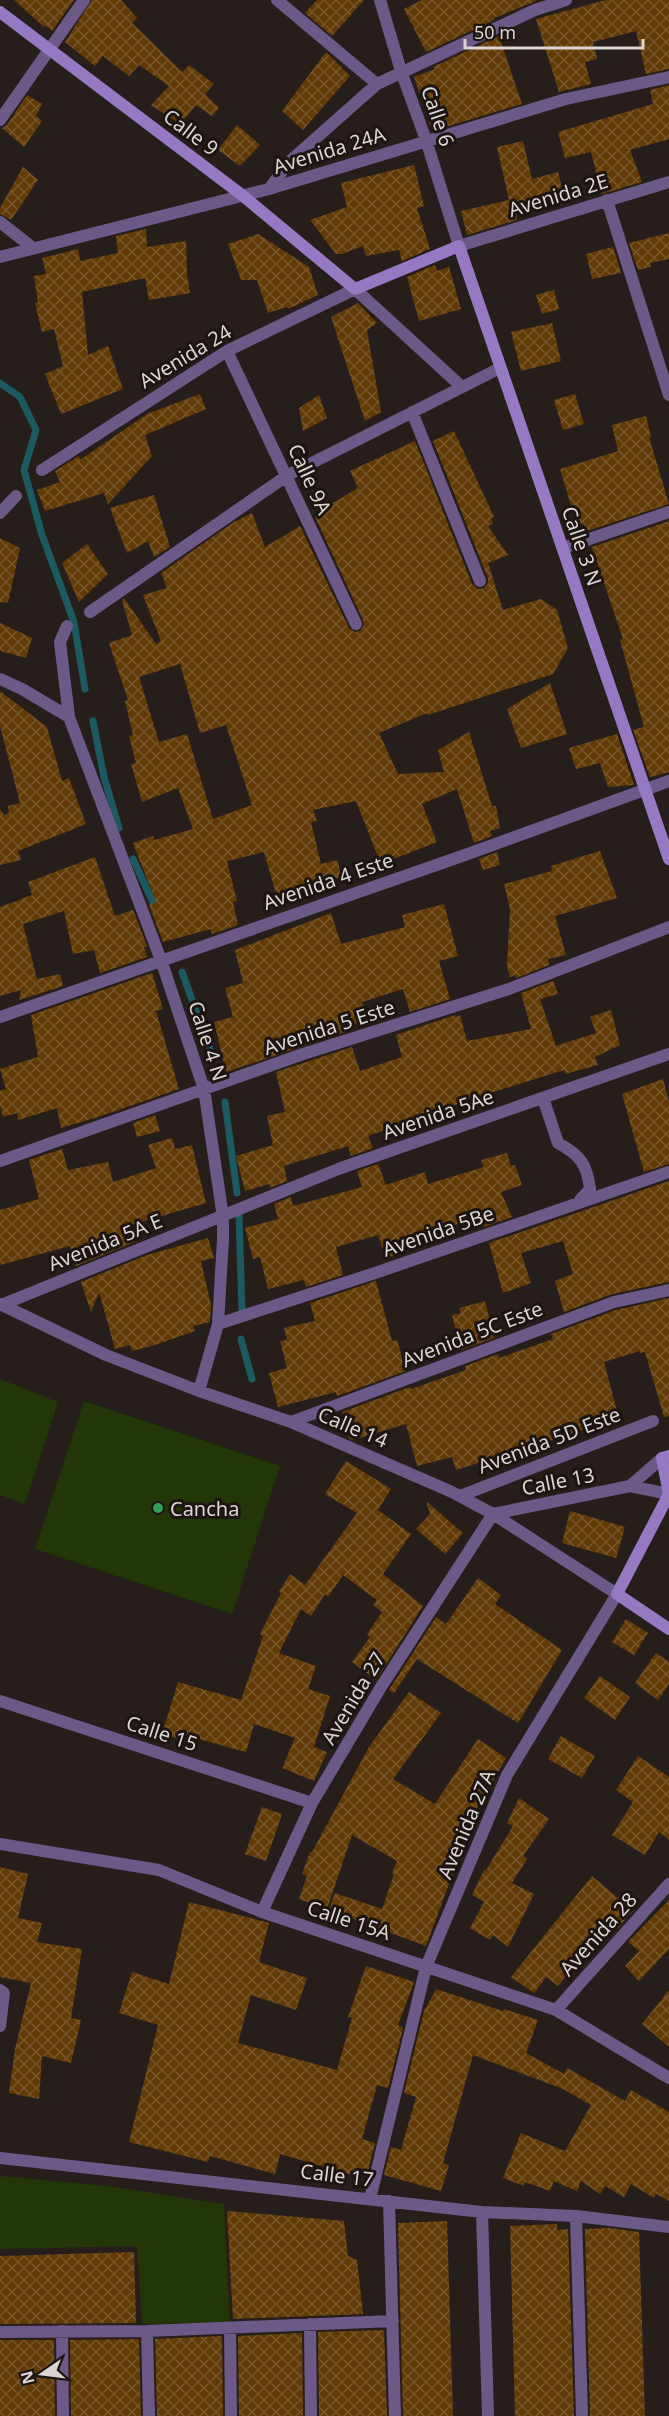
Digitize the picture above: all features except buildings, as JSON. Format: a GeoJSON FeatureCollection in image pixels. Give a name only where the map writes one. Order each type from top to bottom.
{"type":"FeatureCollection","features":[{"type":"Feature","properties":{"kind":"street"},"geometry":{"type":"LineString","coordinates":[[0,120],[84,0]]}},
{"type":"Feature","properties":{"kind":"street"},"geometry":{"type":"LineString","coordinates":[[277,0],[376,84]]}},
{"type":"Feature","properties":{"kind":"street","name":"Calle 6"},"geometry":{"type":"LineString","coordinates":[[380,0],[459,246]]}},
{"type":"Feature","properties":{"kind":"street"},"geometry":{"type":"LineString","coordinates":[[269,189],[289,162],[376,84],[533,5],[567,0]]}},
{"type":"Feature","properties":{"kind":"street","name":"Calle 9"},"geometry":{"type":"LineString","coordinates":[[0,12],[243,195],[355,289],[462,387]]}},
{"type":"Feature","properties":{"kind":"street","name":"Avenida 24A"},"geometry":{"type":"LineString","coordinates":[[0,257],[269,189],[566,99],[669,77]]}},
{"type":"Feature","properties":{"kind":"street","name":"Avenida 2E"},"geometry":{"type":"LineString","coordinates":[[459,246],[669,182]]}},
{"type":"Feature","properties":{"kind":"street"},"geometry":{"type":"LineString","coordinates":[[607,200],[669,395]]}},
{"type":"Feature","properties":{"kind":"street"},"geometry":{"type":"LineString","coordinates":[[0,222],[33,248]]}},
{"type":"Feature","properties":{"kind":"street"},"geometry":{"type":"LineString","coordinates":[[355,289],[459,246]]}},
{"type":"Feature","properties":{"kind":"street","name":"Calle 3 N"},"geometry":{"type":"LineString","coordinates":[[459,246],[669,859]]}},
{"type":"Feature","properties":{"kind":"street","name":"Avenida 24"},"geometry":{"type":"LineString","coordinates":[[42,470],[227,351],[355,289]]}},
{"type":"Feature","properties":{"kind":"street","name":"Calle 9A"},"geometry":{"type":"LineString","coordinates":[[227,351],[288,475],[356,624]]}},
{"type":"Feature","properties":{"kind":"street"},"geometry":{"type":"LineString","coordinates":[[90,612],[288,475],[500,368]]}},
{"type":"Feature","properties":{"kind":"street"},"geometry":{"type":"LineString","coordinates":[[412,412],[480,581]]}},
{"type":"Feature","properties":{"kind":"street"},"geometry":{"type":"LineString","coordinates":[[0,513],[16,495]]}},
{"type":"Feature","properties":{"kind":"street"},"geometry":{"type":"LineString","coordinates":[[562,548],[669,512]]}},
{"type":"Feature","properties":{"kind":"street","name":"Calle 4 N"},"geometry":{"type":"LineString","coordinates":[[67,626],[60,642],[69,717],[161,960],[204,1089],[223,1216],[219,1324],[199,1391]]}},
{"type":"Feature","properties":{"kind":"street"},"geometry":{"type":"LineString","coordinates":[[0,679],[22,689],[69,717]]}},
{"type":"Feature","properties":{"kind":"street","name":"Avenida 4 Este"},"geometry":{"type":"LineString","coordinates":[[0,1017],[465,855],[669,781]]}},
{"type":"Feature","properties":{"kind":"street","name":"Avenida 5 Este"},"geometry":{"type":"LineString","coordinates":[[0,1161],[303,1054],[509,989],[669,927]]}},
{"type":"Feature","properties":{"kind":"street","name":"Avenida 5Ae"},"geometry":{"type":"LineString","coordinates":[[223,1216],[341,1168],[669,1054]]}},
{"type":"Feature","properties":{"kind":"street"},"geometry":{"type":"LineString","coordinates":[[543,1098],[558,1143],[576,1154],[588,1172],[590,1189],[579,1201]]}},
{"type":"Feature","properties":{"kind":"street","name":"Avenida 5Be"},"geometry":{"type":"LineString","coordinates":[[219,1324],[669,1172]]}},
{"type":"Feature","properties":{"kind":"street","name":"Avenida 5A E"},"geometry":{"type":"LineString","coordinates":[[0,1304],[223,1216]]}},
{"type":"Feature","properties":{"kind":"street","name":"Avenida 5C Este"},"geometry":{"type":"LineString","coordinates":[[291,1422],[614,1302],[669,1290]]}},
{"type":"Feature","properties":{"kind":"street","name":"Calle 14"},"geometry":{"type":"LineString","coordinates":[[0,1304],[106,1355],[199,1391],[291,1422],[460,1496],[493,1514],[669,1629]]}},
{"type":"Feature","properties":{"kind":"street","name":"Avenida 5D Este"},"geometry":{"type":"LineString","coordinates":[[460,1496],[653,1421]]}},
{"type":"Feature","properties":{"kind":"street"},"geometry":{"type":"LineString","coordinates":[[666,1457],[669,1494]]}},
{"type":"Feature","properties":{"kind":"street","name":"Calle 13"},"geometry":{"type":"LineString","coordinates":[[630,1486],[666,1457]]}},
{"type":"Feature","properties":{"kind":"street","name":"Calle 13"},"geometry":{"type":"LineString","coordinates":[[493,1514],[630,1486],[669,1494]]}},
{"type":"Feature","properties":{"kind":"street","name":"Avenida 27A"},"geometry":{"type":"LineString","coordinates":[[370,2199],[426,1966],[507,1775],[617,1594],[669,1494]]}},
{"type":"Feature","properties":{"kind":"street","name":"Avenida 27"},"geometry":{"type":"LineString","coordinates":[[262,1912],[312,1803],[381,1688],[493,1514]]}},
{"type":"Feature","properties":{"kind":"street","name":"Calle 15"},"geometry":{"type":"LineString","coordinates":[[0,1701],[312,1803]]}},
{"type":"Feature","properties":{"kind":"street","name":"Calle 15A"},"geometry":{"type":"LineString","coordinates":[[0,1845],[159,1870],[262,1912],[556,2010],[669,2078]]}},
{"type":"Feature","properties":{"kind":"street","name":"Avenida 28"},"geometry":{"type":"LineString","coordinates":[[556,2010],[669,1884]]}},
{"type":"Feature","properties":{"kind":"street"},"geometry":{"type":"LineString","coordinates":[[0,1990],[4,1993],[5,1998],[0,2026]]}},
{"type":"Feature","properties":{"kind":"street","name":"Calle 17"},"geometry":{"type":"LineString","coordinates":[[0,2158],[482,2212],[576,2216],[669,2227]]}},
{"type":"Feature","properties":{"kind":"street"},"geometry":{"type":"LineString","coordinates":[[389,2201],[395,2416]]}},
{"type":"Feature","properties":{"kind":"street"},"geometry":{"type":"LineString","coordinates":[[482,2212],[488,2416]]}},
{"type":"Feature","properties":{"kind":"street"},"geometry":{"type":"LineString","coordinates":[[576,2216],[582,2416]]}},
{"type":"Feature","properties":{"kind":"street"},"geometry":{"type":"LineString","coordinates":[[0,2332],[147,2331],[393,2321]]}},
{"type":"Feature","properties":{"kind":"street"},"geometry":{"type":"LineString","coordinates":[[310,2324],[311,2416]]}},
{"type":"Feature","properties":{"kind":"street"},"geometry":{"type":"LineString","coordinates":[[230,2328],[231,2416]]}},
{"type":"Feature","properties":{"kind":"street"},"geometry":{"type":"LineString","coordinates":[[62,2331],[63,2416]]}},
{"type":"Feature","properties":{"kind":"street"},"geometry":{"type":"LineString","coordinates":[[147,2331],[148,2416]]}},
{"type":"Feature","properties":{"kind":"green space"},"geometry":{"type":"Polygon","coordinates":[[[0,1379],[58,1402],[25,1504],[0,1495],[0,1379]]]}},
{"type":"Feature","properties":{"kind":"green space","name":"Cancha"},"geometry":{"type":"Polygon","coordinates":[[[84,1401],[280,1466],[232,1614],[35,1549],[84,1401]]]}},
{"type":"Feature","properties":{"kind":"green space"},"geometry":{"type":"Polygon","coordinates":[[[0,2176],[107,2186],[224,2204],[230,2322],[142,2324],[137,2246],[0,2249],[0,2176]]]}},
{"type":"Feature","properties":{"kind":"waterway"},"geometry":{"type":"LineString","coordinates":[[0,383],[20,397],[36,430],[24,470],[42,535],[74,622],[85,689]]}},
{"type":"Feature","properties":{"kind":"waterway"},"geometry":{"type":"LineString","coordinates":[[93,721],[104,777],[119,828]]}},
{"type":"Feature","properties":{"kind":"waterway"},"geometry":{"type":"LineString","coordinates":[[133,859],[157,911]]}},
{"type":"Feature","properties":{"kind":"waterway"},"geometry":{"type":"LineString","coordinates":[[182,972],[213,1058]]}},
{"type":"Feature","properties":{"kind":"waterway"},"geometry":{"type":"LineString","coordinates":[[225,1102],[237,1193]]}},
{"type":"Feature","properties":{"kind":"waterway"},"geometry":{"type":"LineString","coordinates":[[239,1215],[242,1310]]}},
{"type":"Feature","properties":{"kind":"waterway"},"geometry":{"type":"LineString","coordinates":[[241,1339],[252,1379]]}},
{"type":"Feature","properties":{"kind":"place","name":"Cancha"},"geometry":{"type":"Point","coordinates":[158,1508]}}]}
